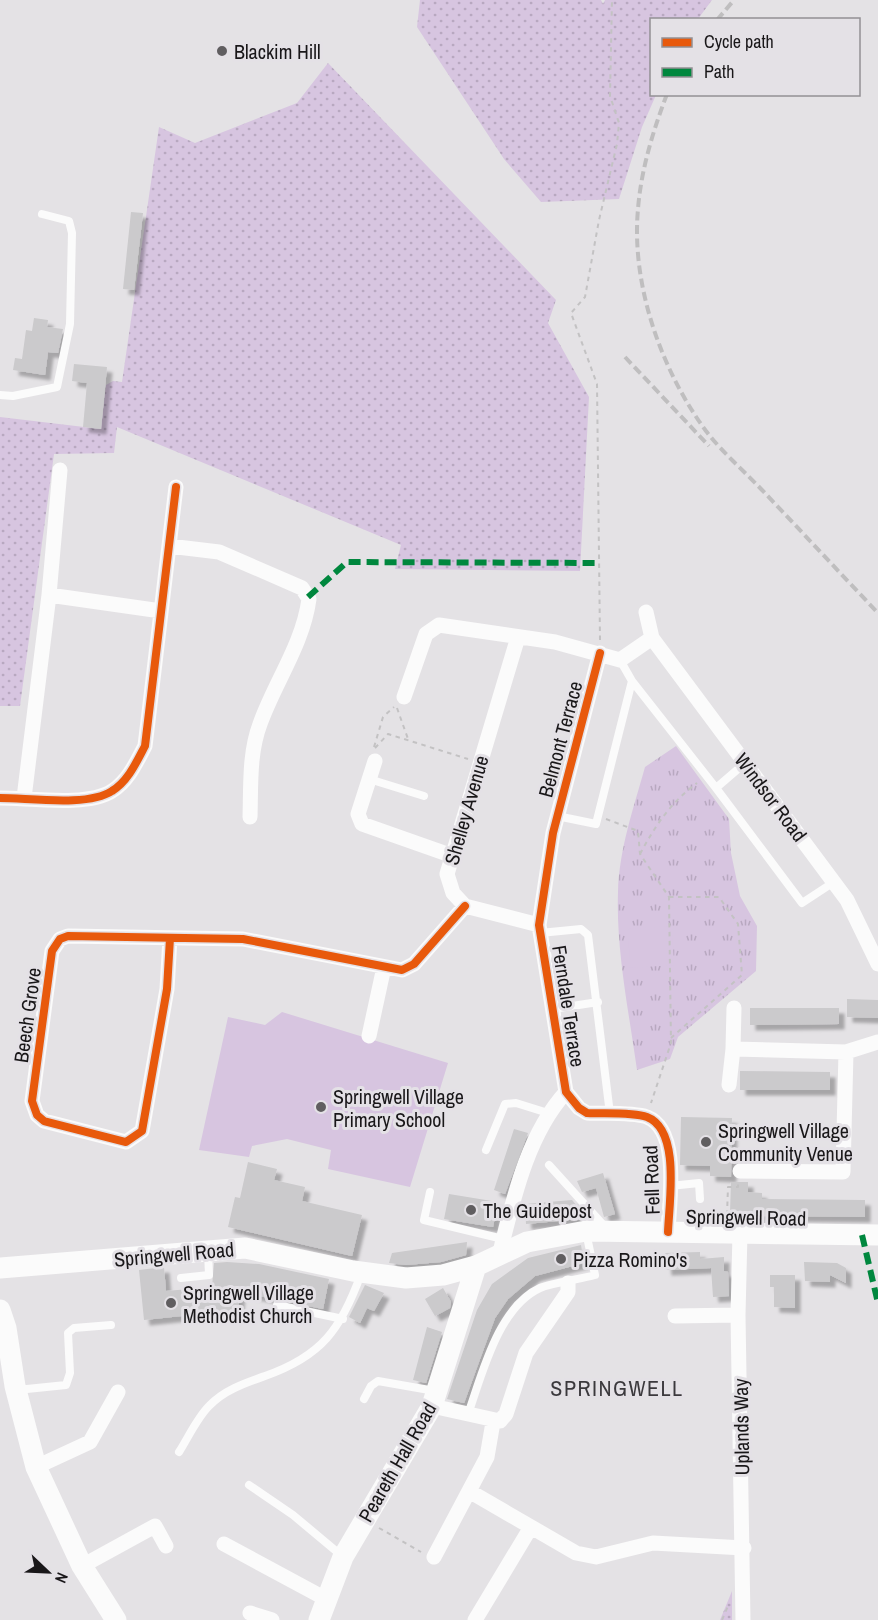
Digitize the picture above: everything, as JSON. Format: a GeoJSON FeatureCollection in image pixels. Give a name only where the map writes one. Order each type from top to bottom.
{"type":"FeatureCollection","features":[{"type":"Feature","properties":{"kind":"main road","name":"Springwell Road"},"geometry":{"type":"LineString","coordinates":[[0,1268],[245,1248],[362,1272],[406,1278],[443,1275],[476,1266],[501,1247],[586,1231],[878,1235]]}},
{"type":"Feature","properties":{"kind":"main road","name":"Peareth Hall Road"},"geometry":{"type":"LineString","coordinates":[[318,1620],[343,1557],[434,1399],[476,1266]]}},
{"type":"Feature","properties":{"kind":"main road"},"geometry":{"type":"LineString","coordinates":[[0,1310],[6,1328],[16,1390],[36,1467],[82,1566],[116,1620]]}},
{"type":"Feature","properties":{"kind":"street"},"geometry":{"type":"LineString","coordinates":[[24,798],[49,596],[60,470]]}},
{"type":"Feature","properties":{"kind":"street"},"geometry":{"type":"LineString","coordinates":[[0,798],[81,800],[111,792],[129,775],[145,746],[176,487]]}},
{"type":"Feature","properties":{"kind":"street"},"geometry":{"type":"LineString","coordinates":[[169,546],[219,552],[302,588],[309,599],[302,632],[259,726],[253,752],[250,817]]}},
{"type":"Feature","properties":{"kind":"street"},"geometry":{"type":"LineString","coordinates":[[49,596],[161,610]]}},
{"type":"Feature","properties":{"kind":"street","name":"Windsor Road"},"geometry":{"type":"LineString","coordinates":[[646,612],[652,638],[847,900],[878,964]]}},
{"type":"Feature","properties":{"kind":"street"},"geometry":{"type":"LineString","coordinates":[[404,697],[426,634],[439,625],[555,642],[620,660],[652,638]]}},
{"type":"Feature","properties":{"kind":"street","name":"Shelley Avenue"},"geometry":{"type":"LineString","coordinates":[[465,906],[453,892],[447,874],[450,855],[518,637]]}},
{"type":"Feature","properties":{"kind":"street","name":"Belmont Terrace"},"geometry":{"type":"LineString","coordinates":[[539,929],[553,833],[600,653]]}},
{"type":"Feature","properties":{"kind":"street"},"geometry":{"type":"LineString","coordinates":[[375,761],[358,814],[362,824],[450,855]]}},
{"type":"Feature","properties":{"kind":"street"},"geometry":{"type":"LineString","coordinates":[[465,906],[539,929]]}},
{"type":"Feature","properties":{"kind":"street","name":"Beech Grove"},"geometry":{"type":"LineString","coordinates":[[170,938],[167,989],[142,1131],[126,1142],[45,1121],[37,1115],[32,1101],[52,951],[60,939],[68,936],[243,939],[402,970],[414,964],[465,906]]}},
{"type":"Feature","properties":{"kind":"street","name":"Ferndale Terrace"},"geometry":{"type":"LineString","coordinates":[[539,929],[566,1092]]}},
{"type":"Feature","properties":{"kind":"street"},"geometry":{"type":"LineString","coordinates":[[369,1036],[384,967]]}},
{"type":"Feature","properties":{"kind":"street"},"geometry":{"type":"LineString","coordinates":[[729,1085],[734,1049],[734,1008]]}},
{"type":"Feature","properties":{"kind":"street"},"geometry":{"type":"LineString","coordinates":[[734,1049],[846,1052],[878,1042]]}},
{"type":"Feature","properties":{"kind":"street"},"geometry":{"type":"LineString","coordinates":[[740,1171],[843,1172],[846,1052]]}},
{"type":"Feature","properties":{"kind":"street"},"geometry":{"type":"LineString","coordinates":[[501,1247],[539,1129],[548,1113],[566,1092]]}},
{"type":"Feature","properties":{"kind":"street","name":"Fell Road"},"geometry":{"type":"LineString","coordinates":[[566,1092],[579,1108],[587,1113],[646,1117],[660,1126],[668,1137],[670,1186],[668,1232]]}},
{"type":"Feature","properties":{"kind":"street","name":"Uplands Way"},"geometry":{"type":"LineString","coordinates":[[733,1233],[738,1315],[744,1548],[743,1620]]}},
{"type":"Feature","properties":{"kind":"street"},"geometry":{"type":"LineString","coordinates":[[434,1399],[468,1414],[500,1421],[506,1414],[526,1353],[568,1292],[568,1283]]}},
{"type":"Feature","properties":{"kind":"street"},"geometry":{"type":"LineString","coordinates":[[675,1316],[738,1315]]}},
{"type":"Feature","properties":{"kind":"street"},"geometry":{"type":"LineString","coordinates":[[36,1467],[81,1449],[90,1442],[118,1392]]}},
{"type":"Feature","properties":{"kind":"street"},"geometry":{"type":"LineString","coordinates":[[435,1557],[487,1457],[492,1428]]}},
{"type":"Feature","properties":{"kind":"street"},"geometry":{"type":"LineString","coordinates":[[470,1491],[576,1553],[596,1557],[653,1543],[744,1548]]}},
{"type":"Feature","properties":{"kind":"street"},"geometry":{"type":"LineString","coordinates":[[82,1566],[155,1527],[166,1546]]}},
{"type":"Feature","properties":{"kind":"street"},"geometry":{"type":"LineString","coordinates":[[475,1620],[531,1527]]}},
{"type":"Feature","properties":{"kind":"street"},"geometry":{"type":"LineString","coordinates":[[224,1544],[326,1599]]}},
{"type":"Feature","properties":{"kind":"street"},"geometry":{"type":"LineString","coordinates":[[250,1614],[272,1620]]}},
{"type":"Feature","properties":{"kind":"lane"},"geometry":{"type":"LineString","coordinates":[[0,395],[13,396],[57,387],[70,324],[72,233],[69,221],[42,214]]}},
{"type":"Feature","properties":{"kind":"lane"},"geometry":{"type":"LineString","coordinates":[[620,660],[632,681],[802,903],[834,882]]}},
{"type":"Feature","properties":{"kind":"lane"},"geometry":{"type":"LineString","coordinates":[[557,816],[596,824],[632,681]]}},
{"type":"Feature","properties":{"kind":"lane"},"geometry":{"type":"LineString","coordinates":[[716,788],[745,763]]}},
{"type":"Feature","properties":{"kind":"lane"},"geometry":{"type":"LineString","coordinates":[[369,779],[424,796]]}},
{"type":"Feature","properties":{"kind":"lane"},"geometry":{"type":"LineString","coordinates":[[539,929],[585,930],[597,1002],[610,1114]]}},
{"type":"Feature","properties":{"kind":"lane"},"geometry":{"type":"LineString","coordinates":[[553,1009],[597,1002]]}},
{"type":"Feature","properties":{"kind":"lane"},"geometry":{"type":"LineString","coordinates":[[486,1150],[506,1104],[509,1102],[548,1113]]}},
{"type":"Feature","properties":{"kind":"lane"},"geometry":{"type":"LineString","coordinates":[[549,1165],[609,1231]]}},
{"type":"Feature","properties":{"kind":"lane"},"geometry":{"type":"LineString","coordinates":[[670,1186],[699,1182],[700,1199]]}},
{"type":"Feature","properties":{"kind":"lane"},"geometry":{"type":"LineString","coordinates":[[430,1192],[424,1220],[501,1247]]}},
{"type":"Feature","properties":{"kind":"lane"},"geometry":{"type":"LineString","coordinates":[[468,1414],[498,1330],[524,1300],[541,1287],[568,1283],[595,1275],[586,1231]]}},
{"type":"Feature","properties":{"kind":"lane"},"geometry":{"type":"LineString","coordinates":[[181,1278],[209,1275],[208,1251]]}},
{"type":"Feature","properties":{"kind":"lane"},"geometry":{"type":"LineString","coordinates":[[179,1452],[208,1406],[237,1386],[274,1373],[307,1357],[324,1344],[343,1319],[362,1272]]}},
{"type":"Feature","properties":{"kind":"lane"},"geometry":{"type":"LineString","coordinates":[[277,1305],[343,1319]]}},
{"type":"Feature","properties":{"kind":"lane"},"geometry":{"type":"LineString","coordinates":[[16,1390],[66,1385],[70,1373],[68,1333],[74,1328],[111,1325]]}},
{"type":"Feature","properties":{"kind":"lane"},"geometry":{"type":"LineString","coordinates":[[364,1399],[371,1386],[378,1381],[434,1399]]}},
{"type":"Feature","properties":{"kind":"lane"},"geometry":{"type":"LineString","coordinates":[[249,1485],[292,1515],[343,1557]]}},
{"type":"Feature","properties":{"kind":"path"},"geometry":{"type":"LineString","coordinates":[[600,653],[597,384],[571,313],[585,297],[619,123],[610,96],[612,0]]}},
{"type":"Feature","properties":{"kind":"path"},"geometry":{"type":"LineString","coordinates":[[409,740],[396,705],[383,717],[372,751],[388,734],[479,762]]}},
{"type":"Feature","properties":{"kind":"path"},"geometry":{"type":"LineString","coordinates":[[640,854],[658,821],[685,792],[707,776]]}},
{"type":"Feature","properties":{"kind":"path"},"geometry":{"type":"LineString","coordinates":[[599,816],[638,831],[640,854],[669,897],[671,1038],[646,1117]]}},
{"type":"Feature","properties":{"kind":"path"},"geometry":{"type":"LineString","coordinates":[[669,897],[718,897],[738,924],[742,975],[671,1038]]}},
{"type":"Feature","properties":{"kind":"path"},"geometry":{"type":"LineString","coordinates":[[733,1233],[728,1187],[738,1187],[740,1171]]}},
{"type":"Feature","properties":{"kind":"path"},"geometry":{"type":"LineString","coordinates":[[364,1519],[435,1557]]}},
{"type":"Feature","properties":{"kind":"green space"},"geometry":{"type":"Polygon","coordinates":[[[420,0],[601,0],[603,4],[605,0],[712,0],[699,18],[650,18],[650,96],[656,96],[642,127],[619,199],[541,202],[504,159],[417,27],[420,0]]]}},
{"type":"Feature","properties":{"kind":"green space"},"geometry":{"type":"Polygon","coordinates":[[[328,63],[556,300],[548,323],[589,397],[580,571],[395,569],[401,545],[117,427],[114,453],[54,454],[20,706],[0,706],[0,417],[101,429],[106,385],[113,381],[122,382],[159,127],[195,143],[297,103],[328,63]]]}},
{"type":"Feature","properties":{"kind":"green space"},"geometry":{"type":"Polygon","coordinates":[[[676,746],[729,819],[731,853],[740,896],[757,926],[756,971],[678,1037],[670,1059],[637,1070],[621,959],[618,914],[619,876],[628,828],[645,767],[676,746]]]}},
{"type":"Feature","properties":{"kind":"green space"},"geometry":{"type":"Polygon","coordinates":[[[672,926],[674,965],[630,968],[628,929],[672,926]]]}},
{"type":"Feature","properties":{"kind":"green space","name":"Springwell Village Primary School"},"geometry":{"type":"Polygon","coordinates":[[[282,1012],[448,1063],[410,1187],[328,1169],[331,1150],[287,1139],[252,1146],[249,1157],[199,1150],[228,1017],[265,1025],[282,1012]]]}},
{"type":"Feature","properties":{"kind":"green space"},"geometry":{"type":"Polygon","coordinates":[[[732,1591],[732,1620],[720,1620],[732,1591]]]}},
{"type":"Feature","properties":{"kind":"building"},"geometry":{"type":"Polygon","coordinates":[[[131,212],[143,213],[134,290],[123,289],[131,212]]]}},
{"type":"Feature","properties":{"kind":"building"},"geometry":{"type":"Polygon","coordinates":[[[34,318],[48,320],[47,327],[63,329],[58,353],[48,352],[45,375],[13,370],[15,358],[22,359],[26,330],[32,331],[34,318]]]}},
{"type":"Feature","properties":{"kind":"building"},"geometry":{"type":"Polygon","coordinates":[[[74,364],[107,367],[101,429],[83,427],[87,383],[72,381],[74,364]]]}},
{"type":"Feature","properties":{"kind":"building"},"geometry":{"type":"Polygon","coordinates":[[[847,999],[878,1000],[878,1018],[847,1017],[847,999]]]}},
{"type":"Feature","properties":{"kind":"building"},"geometry":{"type":"Polygon","coordinates":[[[750,1008],[839,1008],[839,1024],[750,1025],[750,1008]]]}},
{"type":"Feature","properties":{"kind":"building"},"geometry":{"type":"Polygon","coordinates":[[[740,1071],[830,1072],[830,1090],[740,1090],[740,1071]]]}},
{"type":"Feature","properties":{"kind":"building","name":"Springwell Village Community Venue"},"geometry":{"type":"Polygon","coordinates":[[[681,1117],[732,1118],[731,1177],[710,1176],[710,1166],[680,1165],[681,1117]]]}},
{"type":"Feature","properties":{"kind":"building"},"geometry":{"type":"Polygon","coordinates":[[[514,1129],[528,1133],[505,1194],[494,1190],[514,1129]]]}},
{"type":"Feature","properties":{"kind":"building"},"geometry":{"type":"Polygon","coordinates":[[[248,1162],[277,1169],[274,1180],[305,1187],[302,1201],[362,1215],[352,1256],[228,1227],[235,1197],[240,1198],[248,1162]]]}},
{"type":"Feature","properties":{"kind":"building"},"geometry":{"type":"Polygon","coordinates":[[[603,1173],[615,1214],[604,1217],[596,1188],[582,1192],[577,1181],[603,1173]]]}},
{"type":"Feature","properties":{"kind":"building"},"geometry":{"type":"Polygon","coordinates":[[[731,1182],[748,1182],[748,1192],[762,1193],[762,1199],[865,1200],[865,1217],[760,1216],[760,1221],[744,1220],[744,1213],[730,1213],[731,1182]]]}},
{"type":"Feature","properties":{"kind":"building","name":"The Guidepost"},"geometry":{"type":"Polygon","coordinates":[[[449,1194],[498,1202],[493,1227],[444,1219],[449,1194]]]}},
{"type":"Feature","properties":{"kind":"building"},"geometry":{"type":"Polygon","coordinates":[[[572,1200],[578,1207],[580,1219],[526,1224],[525,1204],[572,1200]]]}},
{"type":"Feature","properties":{"kind":"building"},"geometry":{"type":"Polygon","coordinates":[[[467,1242],[466,1255],[441,1262],[406,1265],[389,1263],[392,1253],[467,1242]]]}},
{"type":"Feature","properties":{"kind":"building"},"geometry":{"type":"Polygon","coordinates":[[[581,1245],[584,1263],[535,1276],[508,1299],[495,1318],[464,1403],[447,1399],[477,1310],[492,1284],[528,1258],[581,1245]]]}},
{"type":"Feature","properties":{"kind":"building"},"geometry":{"type":"Polygon","coordinates":[[[700,1252],[700,1259],[724,1257],[724,1271],[728,1272],[729,1296],[713,1297],[711,1268],[666,1270],[665,1253],[700,1252]]]}},
{"type":"Feature","properties":{"kind":"building"},"geometry":{"type":"Polygon","coordinates":[[[804,1262],[837,1263],[846,1268],[846,1283],[830,1275],[830,1282],[805,1281],[804,1262]]]}},
{"type":"Feature","properties":{"kind":"building"},"geometry":{"type":"Polygon","coordinates":[[[214,1263],[259,1264],[329,1279],[323,1309],[240,1292],[238,1313],[221,1311],[221,1317],[209,1316],[210,1313],[144,1320],[139,1270],[164,1267],[166,1291],[212,1287],[214,1263]]]}},
{"type":"Feature","properties":{"kind":"building"},"geometry":{"type":"Polygon","coordinates":[[[770,1275],[795,1275],[795,1308],[774,1307],[774,1287],[770,1287],[770,1275]]]}},
{"type":"Feature","properties":{"kind":"building"},"geometry":{"type":"Polygon","coordinates":[[[365,1285],[384,1293],[374,1311],[367,1308],[360,1323],[349,1317],[365,1285]]]}},
{"type":"Feature","properties":{"kind":"building"},"geometry":{"type":"Polygon","coordinates":[[[443,1288],[451,1302],[450,1308],[435,1316],[425,1299],[443,1288]]]}},
{"type":"Feature","properties":{"kind":"building"},"geometry":{"type":"Polygon","coordinates":[[[427,1327],[442,1332],[426,1383],[413,1380],[427,1327]]]}},
{"type":"Feature","properties":{"kind":"railway"},"geometry":{"type":"LineString","coordinates":[[719,18],[734,0]]}},
{"type":"Feature","properties":{"kind":"railway"},"geometry":{"type":"LineString","coordinates":[[666,96],[652,136],[645,165],[638,209],[637,238],[639,267],[645,296],[652,325],[663,354],[675,381],[712,439],[878,613]]}},
{"type":"Feature","properties":{"kind":"railway"},"geometry":{"type":"LineString","coordinates":[[625,357],[709,446]]}},
{"type":"Feature","properties":{"kind":"marked path"},"geometry":{"type":"LineString","coordinates":[[308,597],[347,562],[599,563]]}},
{"type":"Feature","properties":{"kind":"marked path"},"geometry":{"type":"LineString","coordinates":[[862,1235],[878,1303]]}},
{"type":"Feature","properties":{"kind":"cycle path"},"geometry":{"type":"LineString","coordinates":[[0,798],[74,800],[101,796],[118,787],[135,765],[145,746],[176,487]]}},
{"type":"Feature","properties":{"kind":"cycle path"},"geometry":{"type":"LineString","coordinates":[[600,653],[553,833],[539,925],[566,1092],[579,1108],[587,1113],[641,1115],[658,1124],[665,1136],[671,1168],[668,1232]]}},
{"type":"Feature","properties":{"kind":"cycle path"},"geometry":{"type":"LineString","coordinates":[[170,938],[167,989],[142,1131],[126,1142],[44,1121],[37,1115],[32,1101],[52,951],[60,939],[68,936],[243,939],[402,970],[414,964],[465,906]]}},
{"type":"Feature","properties":{"kind":"place","name":"Blackim Hill"},"geometry":{"type":"Point","coordinates":[222,51]}},
{"type":"Feature","properties":{"kind":"place","name":"Springwell Village Primary School"},"geometry":{"type":"Point","coordinates":[321,1107]}},
{"type":"Feature","properties":{"kind":"place","name":"Springwell Village Community Venue"},"geometry":{"type":"Point","coordinates":[706,1142]}},
{"type":"Feature","properties":{"kind":"place","name":"The Guidepost"},"geometry":{"type":"Point","coordinates":[471,1210]}},
{"type":"Feature","properties":{"kind":"place","name":"Pizza Romino's"},"geometry":{"type":"Point","coordinates":[561,1259]}},
{"type":"Feature","properties":{"kind":"place","name":"Springwell Village Methodist Church"},"geometry":{"type":"Point","coordinates":[171,1303]}},
{"type":"Feature","properties":{"kind":"district","name":"SPRINGWELL"},"geometry":{"type":"Point","coordinates":[617,1388]}}]}
